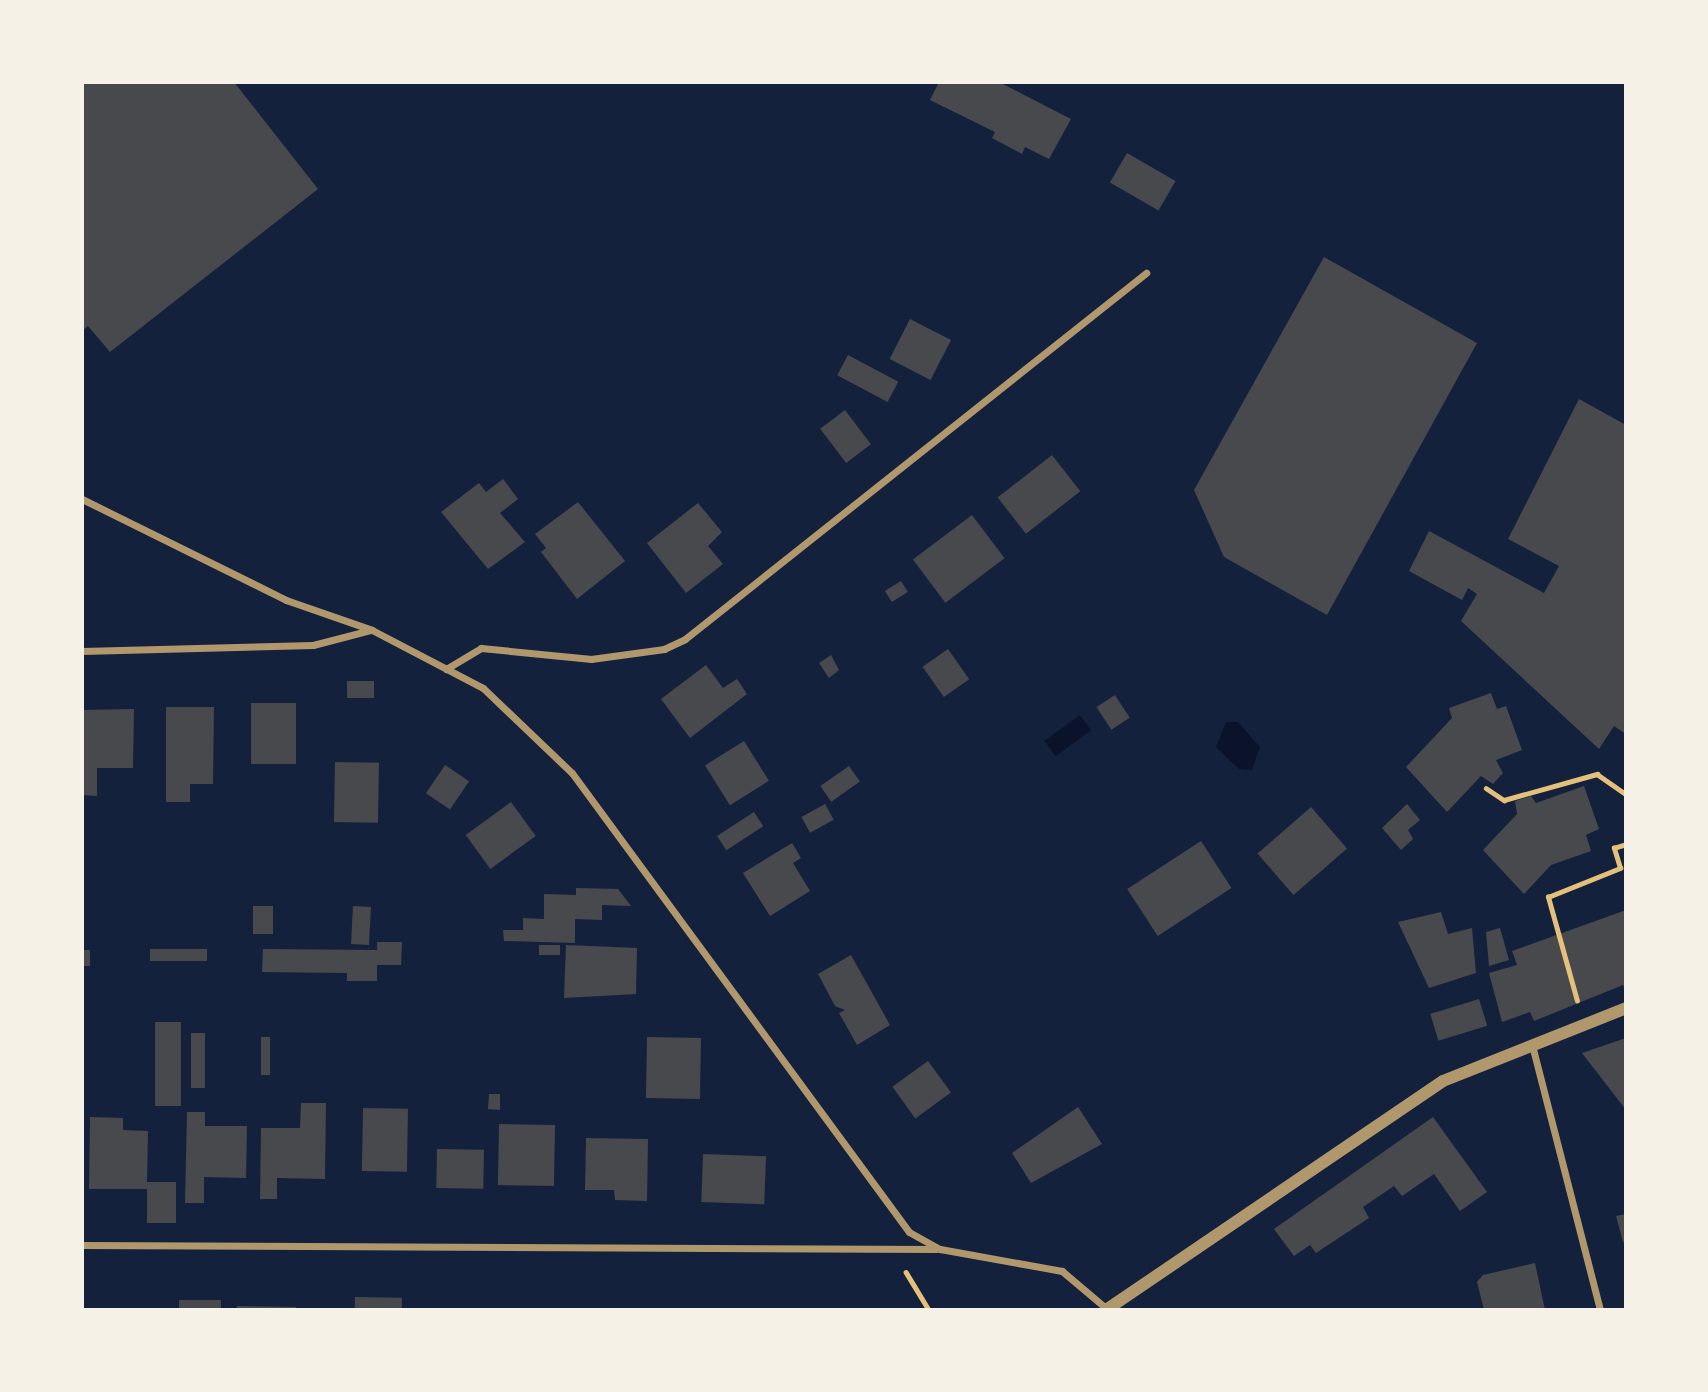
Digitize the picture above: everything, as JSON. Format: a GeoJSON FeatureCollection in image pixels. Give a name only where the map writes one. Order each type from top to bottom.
{"type":"FeatureCollection","features":[{"type":"Feature","properties":{"kind":"street"},"geometry":{"type":"LineString","coordinates":[[446,669],[481,648],[592,659],[664,649],[685,639],[1146,272]]}},
{"type":"Feature","properties":{"kind":"street"},"geometry":{"type":"LineString","coordinates":[[82,499],[286,600],[372,630],[483,688],[572,773],[888,1211],[940,1249]]}},
{"type":"Feature","properties":{"kind":"street"},"geometry":{"type":"LineString","coordinates":[[82,652],[313,645],[372,630]]}},
{"type":"Feature","properties":{"kind":"street"},"geometry":{"type":"LineString","coordinates":[[82,1245],[940,1249],[1062,1272],[1106,1309],[1443,1081],[1531,1041],[1626,1008]]}},
{"type":"Feature","properties":{"kind":"street"},"geometry":{"type":"LineString","coordinates":[[1531,1041],[1600,1310]]}},
{"type":"Feature","properties":{"kind":"path"},"geometry":{"type":"LineString","coordinates":[[1486,788],[1504,800],[1597,774],[1626,794]]}},
{"type":"Feature","properties":{"kind":"path"},"geometry":{"type":"LineString","coordinates":[[1583,1021],[1548,897],[1620,869],[1614,848],[1626,844]]}},
{"type":"Feature","properties":{"kind":"path"},"geometry":{"type":"LineString","coordinates":[[892,1248],[929,1310]]}},
{"type":"Feature","properties":{"kind":"water"},"geometry":{"type":"Polygon","coordinates":[[[1080,715],[1091,730],[1056,756],[1044,741],[1080,715]]]}},
{"type":"Feature","properties":{"kind":"water"},"geometry":{"type":"Polygon","coordinates":[[[1226,722],[1238,722],[1260,747],[1252,770],[1239,769],[1216,747],[1226,722]]]}},
{"type":"Feature","properties":{"kind":"building"},"geometry":{"type":"Polygon","coordinates":[[[82,82],[234,82],[318,189],[110,352],[88,326],[82,331],[82,82]]]}},
{"type":"Feature","properties":{"kind":"building"},"geometry":{"type":"Polygon","coordinates":[[[939,82],[999,82],[1071,119],[1049,159],[1025,147],[1022,154],[992,138],[995,132],[930,100],[939,82]]]}},
{"type":"Feature","properties":{"kind":"building"},"geometry":{"type":"Polygon","coordinates":[[[1127,153],[1175,181],[1158,210],[1110,182],[1127,153]]]}},
{"type":"Feature","properties":{"kind":"building"},"geometry":{"type":"Polygon","coordinates":[[[1324,257],[1477,343],[1327,615],[1224,557],[1194,490],[1324,257]]]}},
{"type":"Feature","properties":{"kind":"building"},"geometry":{"type":"Polygon","coordinates":[[[910,319],[951,340],[931,380],[890,359],[910,319]]]}},
{"type":"Feature","properties":{"kind":"building"},"geometry":{"type":"Polygon","coordinates":[[[848,355],[898,382],[888,402],[837,375],[848,355]]]}},
{"type":"Feature","properties":{"kind":"building"},"geometry":{"type":"Polygon","coordinates":[[[1579,399],[1626,425],[1626,734],[1614,726],[1599,749],[1461,621],[1477,594],[1468,588],[1462,600],[1409,571],[1429,531],[1544,593],[1559,566],[1508,539],[1579,399]]]}},
{"type":"Feature","properties":{"kind":"building"},"geometry":{"type":"Polygon","coordinates":[[[845,410],[871,444],[846,463],[820,429],[845,410]]]}},
{"type":"Feature","properties":{"kind":"building"},"geometry":{"type":"Polygon","coordinates":[[[1052,455],[1080,491],[1026,534],[998,497],[1052,455]]]}},
{"type":"Feature","properties":{"kind":"building"},"geometry":{"type":"Polygon","coordinates":[[[503,479],[518,499],[500,513],[525,542],[488,569],[441,512],[479,483],[486,492],[503,479]]]}},
{"type":"Feature","properties":{"kind":"building"},"geometry":{"type":"Polygon","coordinates":[[[578,502],[625,561],[577,599],[541,552],[546,548],[535,534],[578,502]]]}},
{"type":"Feature","properties":{"kind":"building"},"geometry":{"type":"Polygon","coordinates":[[[698,503],[722,532],[708,546],[723,564],[686,593],[647,543],[698,503]]]}},
{"type":"Feature","properties":{"kind":"building"},"geometry":{"type":"Polygon","coordinates":[[[972,515],[1004,558],[945,603],[913,560],[972,515]]]}},
{"type":"Feature","properties":{"kind":"building"},"geometry":{"type":"Polygon","coordinates":[[[901,581],[908,592],[892,602],[885,591],[901,581]]]}},
{"type":"Feature","properties":{"kind":"building"},"geometry":{"type":"Polygon","coordinates":[[[948,649],[969,679],[944,697],[923,667],[948,649]]]}},
{"type":"Feature","properties":{"kind":"building"},"geometry":{"type":"Polygon","coordinates":[[[831,655],[839,670],[829,678],[819,663],[831,655]]]}},
{"type":"Feature","properties":{"kind":"building"},"geometry":{"type":"Polygon","coordinates":[[[706,665],[723,688],[737,679],[747,694],[690,738],[661,699],[706,665]]]}},
{"type":"Feature","properties":{"kind":"building"},"geometry":{"type":"Polygon","coordinates":[[[347,681],[374,681],[374,698],[347,698],[347,681]]]}},
{"type":"Feature","properties":{"kind":"building"},"geometry":{"type":"Polygon","coordinates":[[[1491,693],[1497,709],[1506,706],[1522,750],[1496,760],[1503,773],[1493,784],[1481,776],[1447,812],[1406,767],[1452,718],[1449,708],[1491,693]]]}},
{"type":"Feature","properties":{"kind":"building"},"geometry":{"type":"Polygon","coordinates":[[[1115,695],[1130,718],[1111,730],[1097,707],[1115,695]]]}},
{"type":"Feature","properties":{"kind":"building"},"geometry":{"type":"Polygon","coordinates":[[[251,703],[296,703],[296,764],[251,764],[251,703]]]}},
{"type":"Feature","properties":{"kind":"building"},"geometry":{"type":"Polygon","coordinates":[[[166,707],[214,707],[213,784],[190,784],[190,802],[166,802],[166,707]]]}},
{"type":"Feature","properties":{"kind":"building"},"geometry":{"type":"Polygon","coordinates":[[[134,709],[133,768],[97,768],[97,796],[82,795],[82,710],[134,709]]]}},
{"type":"Feature","properties":{"kind":"building"},"geometry":{"type":"Polygon","coordinates":[[[744,741],[769,781],[730,805],[705,765],[744,741]]]}},
{"type":"Feature","properties":{"kind":"building"},"geometry":{"type":"Polygon","coordinates":[[[335,762],[379,763],[378,823],[334,822],[335,762]]]}},
{"type":"Feature","properties":{"kind":"building"},"geometry":{"type":"Polygon","coordinates":[[[445,765],[469,781],[450,809],[426,793],[445,765]]]}},
{"type":"Feature","properties":{"kind":"building"},"geometry":{"type":"Polygon","coordinates":[[[849,766],[860,782],[831,802],[820,786],[849,766]]]}},
{"type":"Feature","properties":{"kind":"building"},"geometry":{"type":"Polygon","coordinates":[[[1584,786],[1599,829],[1586,835],[1591,851],[1551,865],[1524,894],[1483,850],[1517,814],[1515,801],[1531,796],[1536,803],[1584,786]]]}},
{"type":"Feature","properties":{"kind":"building"},"geometry":{"type":"Polygon","coordinates":[[[511,802],[536,836],[490,869],[466,835],[511,802]]]}},
{"type":"Feature","properties":{"kind":"building"},"geometry":{"type":"Polygon","coordinates":[[[825,804],[834,820],[810,833],[801,817],[825,804]]]}},
{"type":"Feature","properties":{"kind":"building"},"geometry":{"type":"Polygon","coordinates":[[[1407,804],[1420,820],[1408,830],[1413,839],[1401,850],[1382,828],[1407,804]]]}},
{"type":"Feature","properties":{"kind":"building"},"geometry":{"type":"Polygon","coordinates":[[[1311,807],[1347,849],[1293,895],[1257,854],[1311,807]]]}},
{"type":"Feature","properties":{"kind":"building"},"geometry":{"type":"Polygon","coordinates":[[[754,812],[763,826],[726,850],[717,836],[754,812]]]}},
{"type":"Feature","properties":{"kind":"building"},"geometry":{"type":"Polygon","coordinates":[[[1201,841],[1231,888],[1158,936],[1127,889],[1201,841]]]}},
{"type":"Feature","properties":{"kind":"building"},"geometry":{"type":"Polygon","coordinates":[[[792,843],[801,858],[793,863],[810,891],[770,916],[743,873],[792,843]]]}},
{"type":"Feature","properties":{"kind":"building"},"geometry":{"type":"Polygon","coordinates":[[[576,888],[618,889],[631,906],[602,905],[602,920],[575,919],[575,943],[504,941],[503,930],[523,930],[523,918],[544,919],[544,894],[576,895],[576,888]]]}},
{"type":"Feature","properties":{"kind":"building"},"geometry":{"type":"Polygon","coordinates":[[[253,906],[273,906],[273,934],[253,934],[253,906]]]}},
{"type":"Feature","properties":{"kind":"building"},"geometry":{"type":"Polygon","coordinates":[[[353,906],[371,907],[369,945],[351,944],[353,906]]]}},
{"type":"Feature","properties":{"kind":"building"},"geometry":{"type":"Polygon","coordinates":[[[1626,910],[1626,991],[1623,985],[1534,1021],[1530,1012],[1502,1022],[1489,973],[1517,965],[1512,951],[1626,910]]]}},
{"type":"Feature","properties":{"kind":"building"},"geometry":{"type":"Polygon","coordinates":[[[1441,912],[1448,934],[1472,928],[1476,973],[1429,988],[1398,922],[1441,912]]]}},
{"type":"Feature","properties":{"kind":"building"},"geometry":{"type":"Polygon","coordinates":[[[1500,928],[1509,960],[1489,966],[1486,932],[1500,928]]]}},
{"type":"Feature","properties":{"kind":"building"},"geometry":{"type":"Polygon","coordinates":[[[377,942],[402,942],[401,965],[377,965],[377,981],[347,981],[347,973],[262,972],[263,949],[377,950],[377,942]]]}},
{"type":"Feature","properties":{"kind":"building"},"geometry":{"type":"Polygon","coordinates":[[[539,945],[560,945],[560,955],[539,955],[539,945]]]}},
{"type":"Feature","properties":{"kind":"building"},"geometry":{"type":"Polygon","coordinates":[[[566,945],[637,948],[636,994],[564,998],[566,945]]]}},
{"type":"Feature","properties":{"kind":"building"},"geometry":{"type":"Polygon","coordinates":[[[150,949],[207,949],[207,961],[150,961],[150,949]]]}},
{"type":"Feature","properties":{"kind":"building"},"geometry":{"type":"Polygon","coordinates":[[[82,950],[90,950],[90,966],[82,966],[82,950]]]}},
{"type":"Feature","properties":{"kind":"building"},"geometry":{"type":"Polygon","coordinates":[[[851,955],[890,1025],[857,1045],[839,1013],[845,1010],[835,1006],[818,974],[851,955]]]}},
{"type":"Feature","properties":{"kind":"building"},"geometry":{"type":"Polygon","coordinates":[[[1479,999],[1487,1026],[1438,1041],[1430,1014],[1479,999]]]}},
{"type":"Feature","properties":{"kind":"building"},"geometry":{"type":"Polygon","coordinates":[[[155,1022],[181,1022],[181,1106],[155,1106],[155,1022]]]}},
{"type":"Feature","properties":{"kind":"building"},"geometry":{"type":"Polygon","coordinates":[[[191,1033],[205,1033],[205,1088],[191,1088],[191,1033]]]}},
{"type":"Feature","properties":{"kind":"building"},"geometry":{"type":"Polygon","coordinates":[[[261,1037],[270,1037],[270,1075],[261,1075],[261,1037]]]}},
{"type":"Feature","properties":{"kind":"building"},"geometry":{"type":"Polygon","coordinates":[[[647,1037],[701,1038],[700,1099],[646,1098],[647,1037]]]}},
{"type":"Feature","properties":{"kind":"building"},"geometry":{"type":"Polygon","coordinates":[[[1626,1038],[1626,1110],[1582,1053],[1626,1038]]]}},
{"type":"Feature","properties":{"kind":"building"},"geometry":{"type":"Polygon","coordinates":[[[928,1061],[951,1093],[915,1118],[892,1087],[928,1061]]]}},
{"type":"Feature","properties":{"kind":"building"},"geometry":{"type":"Polygon","coordinates":[[[489,1094],[500,1094],[500,1110],[488,1109],[489,1094]]]}},
{"type":"Feature","properties":{"kind":"building"},"geometry":{"type":"Polygon","coordinates":[[[301,1103],[326,1103],[325,1179],[277,1178],[277,1199],[260,1199],[261,1128],[300,1128],[301,1103]]]}},
{"type":"Feature","properties":{"kind":"building"},"geometry":{"type":"Polygon","coordinates":[[[1078,1107],[1102,1144],[1031,1183],[1012,1153],[1078,1107]]]}},
{"type":"Feature","properties":{"kind":"building"},"geometry":{"type":"Polygon","coordinates":[[[363,1108],[408,1109],[407,1172],[362,1171],[363,1108]]]}},
{"type":"Feature","properties":{"kind":"building"},"geometry":{"type":"Polygon","coordinates":[[[187,1112],[205,1112],[205,1126],[247,1126],[246,1178],[204,1177],[204,1203],[185,1203],[187,1112]]]}},
{"type":"Feature","properties":{"kind":"building"},"geometry":{"type":"Polygon","coordinates":[[[90,1117],[123,1118],[123,1130],[148,1131],[147,1182],[176,1182],[176,1223],[147,1223],[147,1189],[89,1189],[90,1117]]]}},
{"type":"Feature","properties":{"kind":"building"},"geometry":{"type":"Polygon","coordinates":[[[1433,1117],[1487,1192],[1460,1211],[1434,1174],[1402,1196],[1394,1186],[1363,1207],[1369,1218],[1316,1253],[1310,1245],[1294,1256],[1274,1229],[1433,1117]]]}},
{"type":"Feature","properties":{"kind":"building"},"geometry":{"type":"Polygon","coordinates":[[[499,1124],[555,1125],[554,1186],[498,1185],[499,1124]]]}},
{"type":"Feature","properties":{"kind":"building"},"geometry":{"type":"Polygon","coordinates":[[[586,1138],[648,1139],[647,1201],[615,1200],[614,1190],[585,1190],[586,1138]]]}},
{"type":"Feature","properties":{"kind":"building"},"geometry":{"type":"Polygon","coordinates":[[[437,1149],[484,1150],[483,1189],[436,1188],[437,1149]]]}},
{"type":"Feature","properties":{"kind":"building"},"geometry":{"type":"Polygon","coordinates":[[[703,1154],[766,1156],[764,1204],[701,1202],[703,1154]]]}},
{"type":"Feature","properties":{"kind":"building"},"geometry":{"type":"Polygon","coordinates":[[[1626,1214],[1626,1241],[1623,1242],[1616,1216],[1626,1214]]]}},
{"type":"Feature","properties":{"kind":"building"},"geometry":{"type":"Polygon","coordinates":[[[1535,1263],[1545,1310],[1484,1310],[1477,1282],[1483,1275],[1535,1263]]]}},
{"type":"Feature","properties":{"kind":"building"},"geometry":{"type":"Polygon","coordinates":[[[355,1297],[402,1298],[402,1310],[355,1310],[355,1297]]]}},
{"type":"Feature","properties":{"kind":"building"},"geometry":{"type":"Polygon","coordinates":[[[179,1300],[221,1300],[221,1310],[179,1310],[179,1300]]]}},
{"type":"Feature","properties":{"kind":"building"},"geometry":{"type":"Polygon","coordinates":[[[237,1306],[296,1307],[296,1310],[237,1310],[237,1306]]]}}]}
